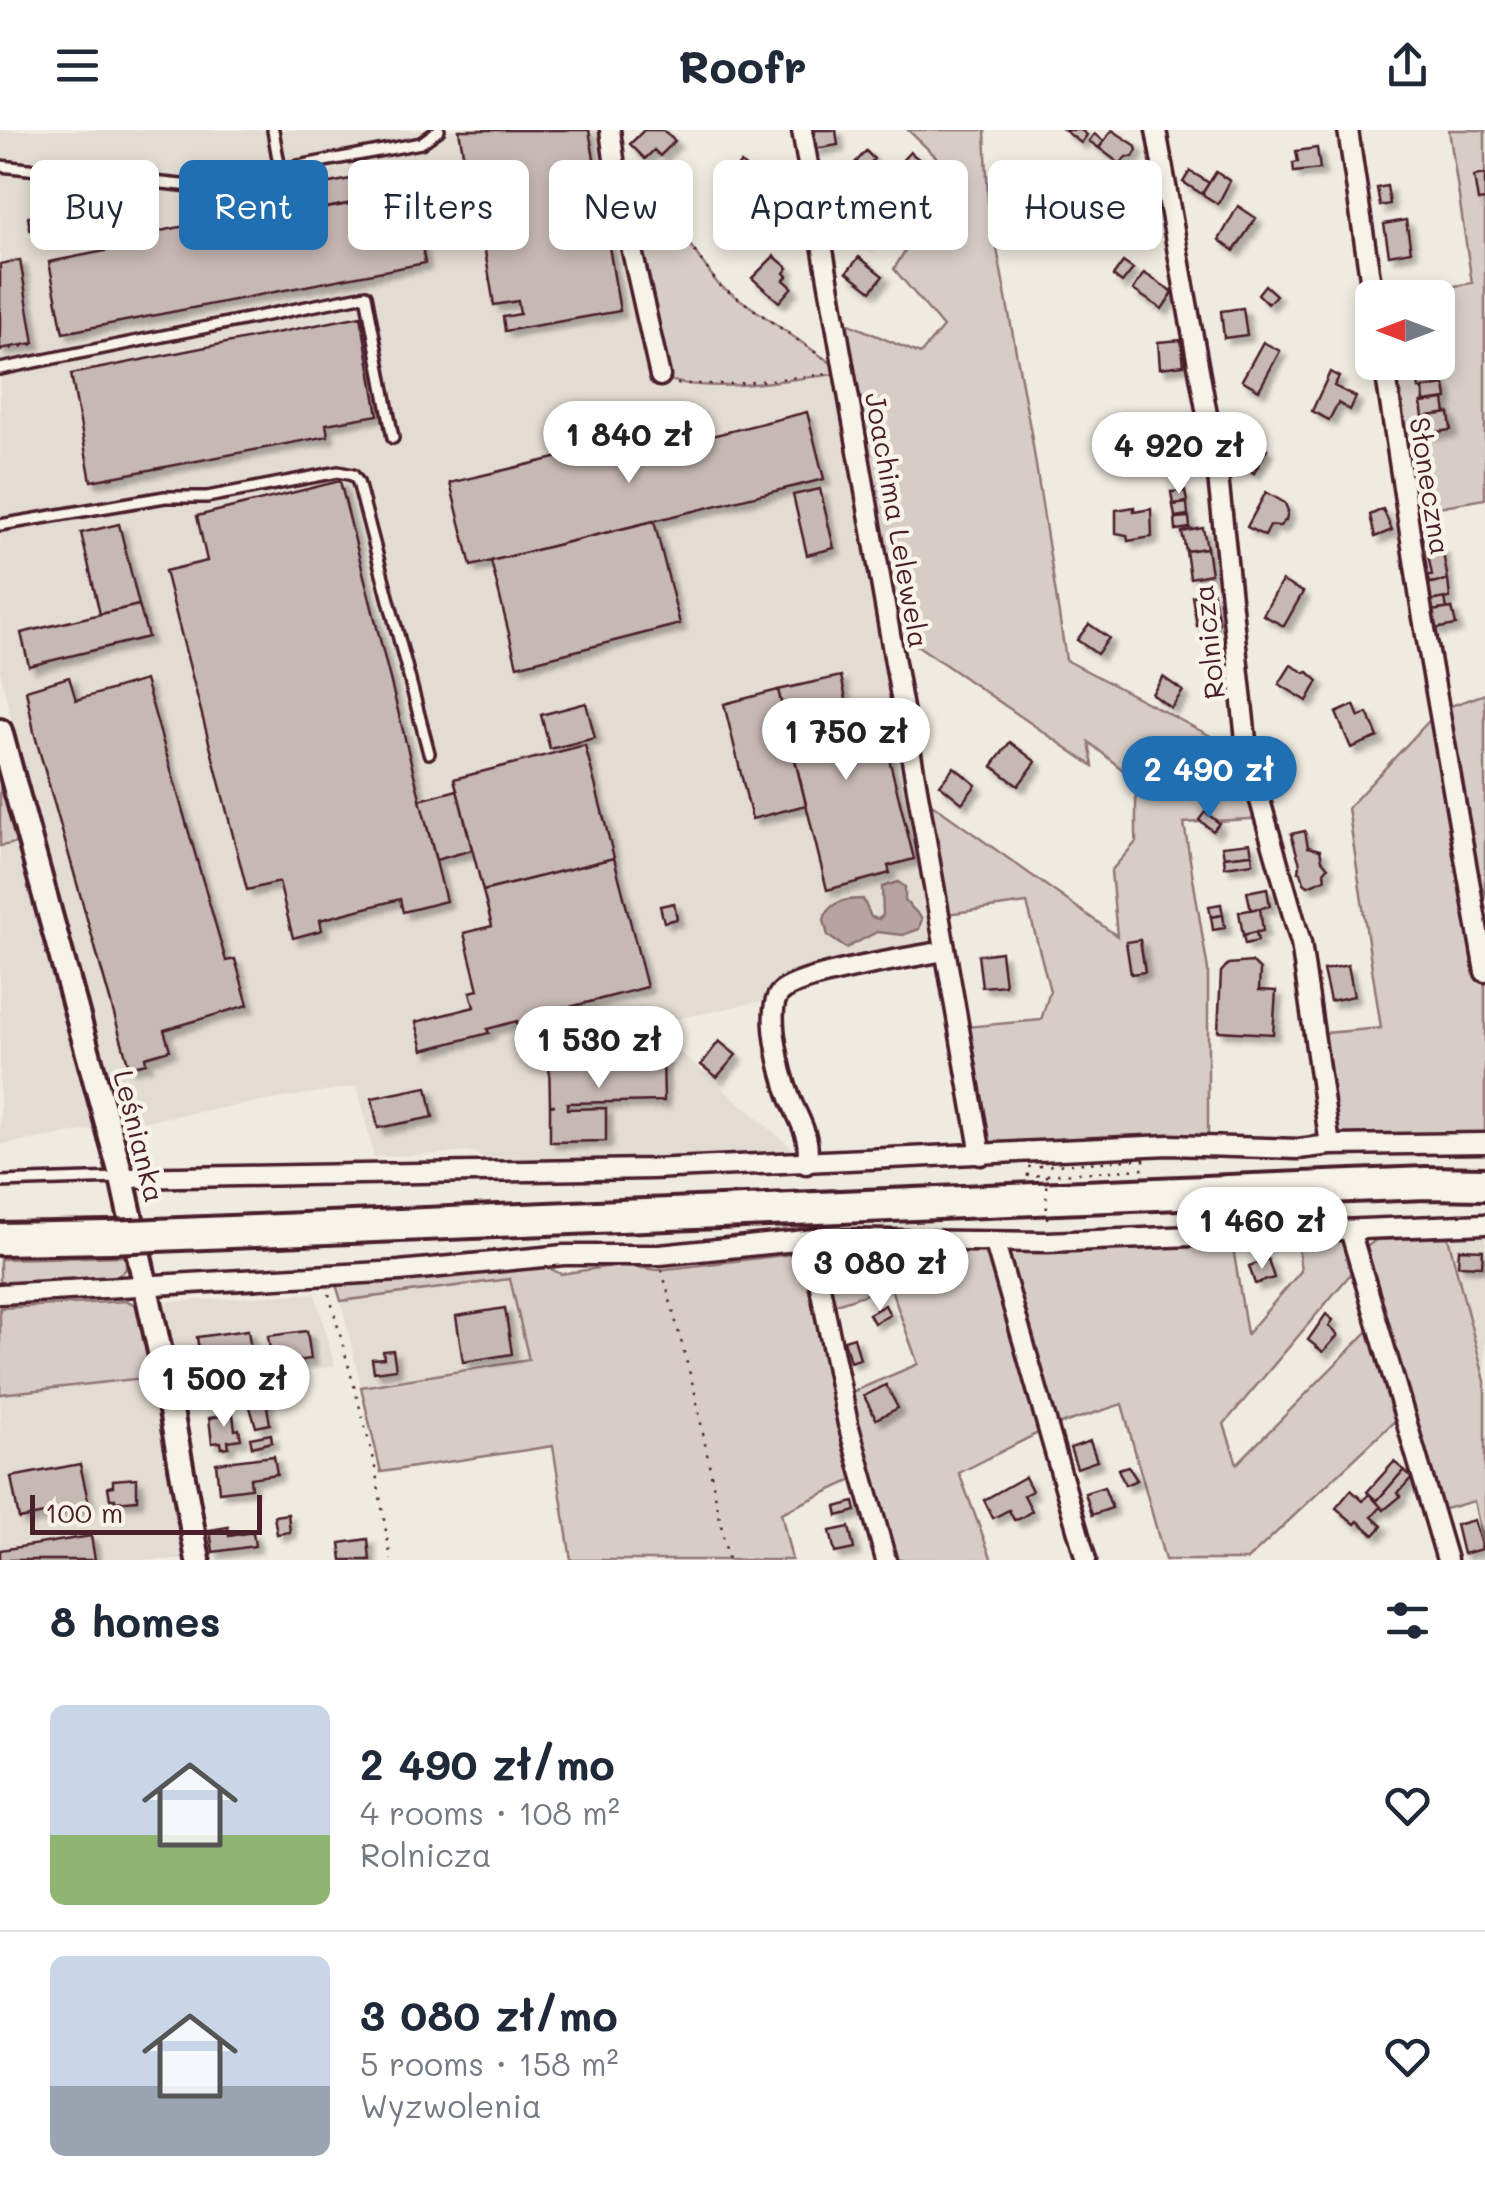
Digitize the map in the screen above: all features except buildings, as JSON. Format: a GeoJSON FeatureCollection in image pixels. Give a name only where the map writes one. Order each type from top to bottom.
{"type":"FeatureCollection","features":[{"type":"Feature","properties":{"kind":"highway"},"geometry":{"type":"LineString","coordinates":[[0,1239],[1347,1186],[1485,1184]]}},
{"type":"Feature","properties":{"kind":"street"},"geometry":{"type":"LineString","coordinates":[[610,130],[614,160]]}},
{"type":"Feature","properties":{"kind":"street","name":"Joachima Lelewela"},"geometry":{"type":"LineString","coordinates":[[802,130],[981,1156]]}},
{"type":"Feature","properties":{"kind":"street","name":"Rolnicza"},"geometry":{"type":"LineString","coordinates":[[1156,130],[1218,476],[1248,758],[1301,943],[1330,1144]]}},
{"type":"Feature","properties":{"kind":"street"},"geometry":{"type":"LineString","coordinates":[[1348,130],[1371,280]]}},
{"type":"Feature","properties":{"kind":"street"},"geometry":{"type":"LineString","coordinates":[[632,250],[660,376]]}},
{"type":"Feature","properties":{"kind":"street","name":"Słoneczna"},"geometry":{"type":"LineString","coordinates":[[1387,380],[1422,612],[1485,972]]}},
{"type":"Feature","properties":{"kind":"street","name":"Leśnianka"},"geometry":{"type":"LineString","coordinates":[[0,731],[122,1178],[164,1373],[198,1560]]}},
{"type":"Feature","properties":{"kind":"street"},"geometry":{"type":"LineString","coordinates":[[806,1164],[809,1141],[785,1083],[776,1034],[773,1004],[779,993],[814,978],[945,951]]}},
{"type":"Feature","properties":{"kind":"street"},"geometry":{"type":"LineString","coordinates":[[122,1178],[806,1164],[1169,1145],[1298,1149],[1330,1144],[1485,1143]]}},
{"type":"Feature","properties":{"kind":"street"},"geometry":{"type":"LineString","coordinates":[[0,1294],[325,1275],[564,1254],[660,1256],[815,1239],[995,1243],[1485,1224]]}},
{"type":"Feature","properties":{"kind":"street"},"geometry":{"type":"LineString","coordinates":[[1350,1230],[1447,1560]]}},
{"type":"Feature","properties":{"kind":"street"},"geometry":{"type":"LineString","coordinates":[[815,1239],[819,1282],[848,1424],[886,1560]]}},
{"type":"Feature","properties":{"kind":"street"},"geometry":{"type":"LineString","coordinates":[[995,1243],[1086,1560]]}},
{"type":"Feature","properties":{"kind":"lane"},"geometry":{"type":"LineString","coordinates":[[273,130],[278,160]]}},
{"type":"Feature","properties":{"kind":"lane"},"geometry":{"type":"LineString","coordinates":[[328,161],[421,144],[439,130]]}},
{"type":"Feature","properties":{"kind":"lane"},"geometry":{"type":"LineString","coordinates":[[0,166],[179,185]]}},
{"type":"Feature","properties":{"kind":"lane"},"geometry":{"type":"LineString","coordinates":[[0,369],[366,295],[393,438]]}},
{"type":"Feature","properties":{"kind":"lane"},"geometry":{"type":"LineString","coordinates":[[0,526],[165,496],[207,496],[338,472],[353,475],[429,753]]}},
{"type":"Feature","properties":{"kind":"lane"},"geometry":{"type":"LineString","coordinates":[[0,1182],[122,1178]]}},
{"type":"Feature","properties":{"kind":"path"},"geometry":{"type":"LineString","coordinates":[[693,249],[718,284],[844,373]]}},
{"type":"Feature","properties":{"kind":"path"},"geometry":{"type":"LineString","coordinates":[[0,351],[35,344],[38,362]]}},
{"type":"Feature","properties":{"kind":"path"},"geometry":{"type":"LineString","coordinates":[[660,376],[676,384],[733,384],[844,373]]}},
{"type":"Feature","properties":{"kind":"path"},"geometry":{"type":"LineString","coordinates":[[1144,1160],[1144,1170],[1046,1174],[1028,1176],[1028,1167],[1144,1160]]}},
{"type":"Feature","properties":{"kind":"path"},"geometry":{"type":"LineString","coordinates":[[1046,1174],[1047,1218]]}},
{"type":"Feature","properties":{"kind":"path"},"geometry":{"type":"LineString","coordinates":[[660,1256],[694,1393],[728,1560]]}},
{"type":"Feature","properties":{"kind":"path"},"geometry":{"type":"LineString","coordinates":[[325,1275],[373,1456],[391,1560]]}},
{"type":"Feature","properties":{"kind":"shaded area"},"geometry":{"type":"Polygon","coordinates":[[[0,130],[610,130],[616,160],[549,160],[549,250],[634,250],[660,376],[845,373],[945,951],[814,978],[781,997],[649,1025],[799,1154],[793,1158],[488,1162],[474,1152],[374,1157],[357,1086],[0,1145],[0,846],[38,834],[0,671],[0,130]]]}},
{"type":"Feature","properties":{"kind":"shaded area"},"geometry":{"type":"Polygon","coordinates":[[[908,130],[985,130],[988,250],[997,250],[1031,433],[1066,660],[1243,753],[1265,818],[1184,823],[1208,970],[1208,1146],[991,1148],[986,1141],[965,1027],[1041,1020],[1050,991],[1027,903],[939,915],[919,795],[1117,936],[1111,871],[1136,842],[1136,781],[1089,742],[1093,766],[889,626],[844,373],[723,386],[677,382],[660,376],[632,250],[693,249],[718,284],[844,372],[835,318],[920,354],[943,327],[894,269],[905,250],[968,250],[968,160],[939,160],[908,130]]]}},
{"type":"Feature","properties":{"kind":"shaded area"},"geometry":{"type":"Polygon","coordinates":[[[1449,130],[1485,130],[1485,499],[1408,512],[1387,380],[1455,380],[1455,286],[1472,283],[1449,130]]]}},
{"type":"Feature","properties":{"kind":"shaded area"},"geometry":{"type":"Polygon","coordinates":[[[1485,694],[1485,897],[1473,899],[1485,972],[1485,1143],[1330,1145],[1314,1034],[1381,1028],[1348,808],[1439,710],[1485,694]]]}},
{"type":"Feature","properties":{"kind":"shaded area"},"geometry":{"type":"Polygon","coordinates":[[[0,782],[16,843],[0,846],[0,782]]]}},
{"type":"Feature","properties":{"kind":"shaded area"},"geometry":{"type":"Polygon","coordinates":[[[898,882],[905,887],[905,901],[922,918],[919,929],[903,935],[877,932],[846,948],[828,936],[824,920],[834,905],[863,899],[871,917],[879,919],[883,915],[882,887],[898,882]]]}},
{"type":"Feature","properties":{"kind":"shaded area"},"geometry":{"type":"Polygon","coordinates":[[[1350,1230],[1361,1251],[1376,1240],[1448,1237],[1485,1381],[1485,1552],[1474,1501],[1434,1512],[1401,1415],[1247,1560],[1165,1560],[1122,1404],[1048,1428],[959,1473],[992,1560],[886,1560],[861,1476],[781,1513],[792,1560],[571,1560],[553,1446],[381,1472],[361,1387],[529,1360],[510,1279],[341,1301],[335,1281],[537,1262],[561,1274],[618,1265],[658,1270],[793,1254],[811,1257],[815,1239],[1231,1235],[1247,1334],[1301,1271],[1296,1232],[1350,1230]],[[1359,1264],[1224,1424],[1237,1464],[1376,1323],[1359,1264]],[[890,1286],[824,1308],[843,1396],[918,1364],[890,1286]]]}},
{"type":"Feature","properties":{"kind":"shaded area"},"geometry":{"type":"Polygon","coordinates":[[[1448,1237],[1485,1237],[1485,1381],[1448,1237]]]}},
{"type":"Feature","properties":{"kind":"shaded area"},"geometry":{"type":"Polygon","coordinates":[[[126,1256],[126,1269],[113,1279],[0,1287],[0,1259],[126,1256]]]}},
{"type":"Feature","properties":{"kind":"shaded area"},"geometry":{"type":"Polygon","coordinates":[[[510,1279],[530,1360],[361,1387],[341,1301],[510,1279]]]}},
{"type":"Feature","properties":{"kind":"shaded area"},"geometry":{"type":"Polygon","coordinates":[[[315,1293],[335,1366],[179,1392],[166,1302],[315,1293]]]}},
{"type":"Feature","properties":{"kind":"shaded area"},"geometry":{"type":"Polygon","coordinates":[[[127,1301],[139,1306],[153,1377],[0,1394],[0,1308],[127,1301]]]}},
{"type":"Feature","properties":{"kind":"shaded area"},"geometry":{"type":"Polygon","coordinates":[[[153,1377],[187,1560],[0,1560],[0,1394],[153,1377]]]}}]}
